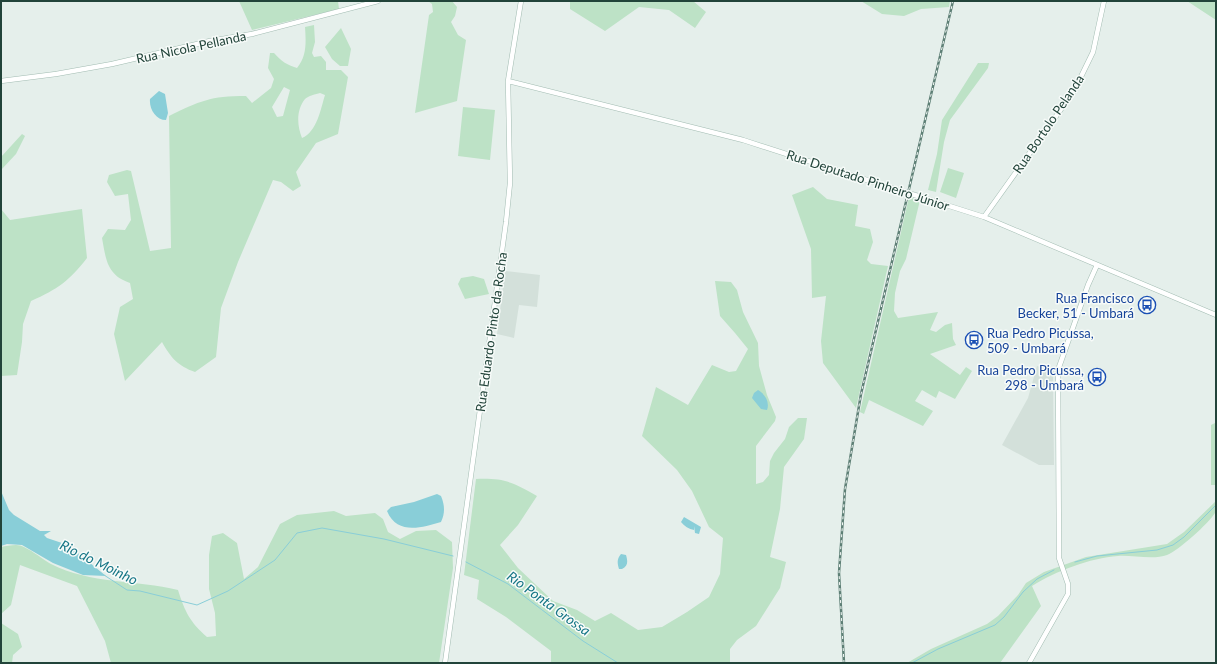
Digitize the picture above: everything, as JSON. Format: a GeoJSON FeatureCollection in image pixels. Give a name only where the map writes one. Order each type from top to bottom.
{"type":"FeatureCollection","features":[{"type":"Feature","properties":{"kind":"street","name":"Rua Nicola Pellanda"},"geometry":{"type":"LineString","coordinates":[[1,81],[56,74],[112,64],[210,41],[252,34],[378,1]]}},
{"type":"Feature","properties":{"kind":"street","name":"Rua Eduardo Pinto da Rocha"},"geometry":{"type":"LineString","coordinates":[[445,663],[506,222],[510,183],[508,82],[521,1]]}},
{"type":"Feature","properties":{"kind":"street","name":"Rua Bortolo Pelanda"},"geometry":{"type":"LineString","coordinates":[[984,217],[1074,91],[1093,52],[1104,1]]}},
{"type":"Feature","properties":{"kind":"street","name":"Rua Deputado Pinheiro Júnior"},"geometry":{"type":"LineString","coordinates":[[508,82],[743,140],[984,217],[1216,315]]}},
{"type":"Feature","properties":{"kind":"street"},"geometry":{"type":"LineString","coordinates":[[1029,663],[1068,594],[1068,584],[1059,558],[1058,370],[1088,285],[1097,266]]}},
{"type":"Feature","properties":{"kind":"shaded area"},"geometry":{"type":"Polygon","coordinates":[[[505,271],[540,275],[537,307],[519,305],[514,338],[497,334],[505,271]]]}},
{"type":"Feature","properties":{"kind":"shaded area"},"geometry":{"type":"Polygon","coordinates":[[[1037,366],[1054,371],[1054,465],[1039,465],[1002,445],[1028,398],[1037,366]]]}},
{"type":"Feature","properties":{"kind":"green space"},"geometry":{"type":"Polygon","coordinates":[[[239,1],[338,1],[339,9],[252,30],[239,1]]]}},
{"type":"Feature","properties":{"kind":"green space"},"geometry":{"type":"Polygon","coordinates":[[[428,1],[452,1],[457,7],[455,16],[451,22],[458,35],[466,40],[457,101],[415,113],[429,15],[433,12],[432,4],[428,1]]]}},
{"type":"Feature","properties":{"kind":"green space"},"geometry":{"type":"Polygon","coordinates":[[[570,1],[693,1],[706,12],[695,28],[669,10],[639,7],[605,31],[570,9],[570,1]]]}},
{"type":"Feature","properties":{"kind":"green space"},"geometry":{"type":"Polygon","coordinates":[[[861,1],[950,1],[949,7],[921,9],[904,16],[882,14],[861,1]]]}},
{"type":"Feature","properties":{"kind":"green space"},"geometry":{"type":"Polygon","coordinates":[[[1187,1],[1216,1],[1216,20],[1187,1]]]}},
{"type":"Feature","properties":{"kind":"green space"},"geometry":{"type":"Polygon","coordinates":[[[314,25],[315,42],[312,53],[314,57],[321,56],[326,62],[326,70],[341,70],[348,77],[338,134],[316,143],[296,172],[301,186],[293,191],[281,182],[273,180],[238,262],[221,308],[216,357],[195,372],[179,364],[162,342],[125,381],[114,334],[120,307],[133,299],[130,283],[116,276],[109,266],[102,238],[108,229],[125,230],[131,220],[128,194],[115,196],[107,182],[109,175],[127,170],[131,171],[150,251],[171,248],[169,116],[197,103],[214,98],[246,96],[252,103],[271,88],[274,79],[268,68],[270,53],[274,53],[284,62],[297,68],[303,59],[305,49],[305,27],[314,25]],[[284,87],[272,107],[277,117],[283,116],[290,90],[284,87]],[[320,93],[306,98],[300,108],[298,123],[302,138],[311,131],[318,119],[325,95],[320,93]]]}},
{"type":"Feature","properties":{"kind":"green space"},"geometry":{"type":"Polygon","coordinates":[[[341,28],[351,49],[348,66],[340,66],[332,59],[325,47],[341,28]]]}},
{"type":"Feature","properties":{"kind":"green space"},"geometry":{"type":"Polygon","coordinates":[[[978,63],[989,63],[988,68],[950,120],[944,142],[936,192],[928,190],[937,154],[942,120],[978,63]]]}},
{"type":"Feature","properties":{"kind":"green space"},"geometry":{"type":"Polygon","coordinates":[[[463,107],[495,110],[490,160],[458,156],[463,107]]]}},
{"type":"Feature","properties":{"kind":"green space"},"geometry":{"type":"Polygon","coordinates":[[[22,134],[25,136],[16,154],[1,170],[1,157],[22,134]]]}},
{"type":"Feature","properties":{"kind":"green space"},"geometry":{"type":"Polygon","coordinates":[[[948,168],[964,173],[956,198],[940,192],[948,168]]]}},
{"type":"Feature","properties":{"kind":"green space"},"geometry":{"type":"Polygon","coordinates":[[[813,187],[827,199],[858,205],[855,226],[870,229],[873,242],[867,260],[871,264],[888,266],[856,408],[823,363],[821,341],[826,296],[812,298],[811,249],[792,195],[813,187]]]}},
{"type":"Feature","properties":{"kind":"green space"},"geometry":{"type":"Polygon","coordinates":[[[909,197],[920,200],[906,259],[900,271],[895,293],[894,311],[898,318],[938,312],[930,330],[936,332],[945,325],[952,323],[953,339],[956,345],[930,354],[960,375],[966,367],[972,371],[955,399],[939,391],[936,398],[922,390],[915,401],[933,411],[923,426],[869,400],[864,414],[860,412],[909,197]]]}},
{"type":"Feature","properties":{"kind":"green space"},"geometry":{"type":"Polygon","coordinates":[[[1,209],[10,220],[82,209],[87,258],[62,284],[31,301],[23,324],[17,375],[1,376],[1,209]]]}},
{"type":"Feature","properties":{"kind":"green space"},"geometry":{"type":"Polygon","coordinates":[[[473,276],[484,279],[489,294],[465,299],[458,284],[461,278],[473,276]]]}},
{"type":"Feature","properties":{"kind":"green space"},"geometry":{"type":"Polygon","coordinates":[[[715,281],[731,282],[737,290],[743,312],[758,343],[759,366],[767,395],[776,417],[775,421],[756,446],[756,484],[763,482],[769,475],[770,461],[774,453],[785,439],[789,427],[798,418],[807,418],[804,439],[784,467],[780,509],[770,557],[786,562],[780,588],[756,626],[737,640],[730,649],[730,663],[551,663],[551,651],[506,617],[477,599],[479,580],[464,575],[476,479],[501,480],[515,484],[537,496],[518,525],[500,545],[518,568],[553,601],[577,610],[595,621],[611,613],[638,630],[662,627],[709,597],[720,574],[723,538],[709,527],[692,491],[677,470],[642,436],[656,387],[688,405],[712,365],[729,372],[736,371],[748,349],[720,316],[715,281]]]}},
{"type":"Feature","properties":{"kind":"green space"},"geometry":{"type":"Polygon","coordinates":[[[1215,423],[1216,485],[1211,485],[1211,425],[1215,423]]]}},
{"type":"Feature","properties":{"kind":"green space"},"geometry":{"type":"Polygon","coordinates":[[[1216,501],[1216,512],[1212,518],[1185,543],[1167,555],[1156,557],[1118,556],[1096,559],[1062,570],[1032,586],[1041,606],[1000,663],[907,663],[931,649],[987,624],[998,616],[1018,595],[1026,583],[1044,572],[1086,557],[1167,544],[1184,532],[1216,501]]]}},
{"type":"Feature","properties":{"kind":"green space"},"geometry":{"type":"Polygon","coordinates":[[[334,511],[346,516],[375,513],[383,519],[388,532],[400,539],[416,531],[436,530],[452,542],[453,568],[439,663],[111,663],[105,641],[77,586],[20,565],[11,605],[1,614],[1,547],[16,545],[29,550],[51,564],[82,575],[178,590],[186,611],[196,626],[207,637],[216,636],[215,613],[209,589],[209,555],[212,536],[223,533],[237,543],[244,579],[258,567],[280,524],[297,515],[334,511]]]}},
{"type":"Feature","properties":{"kind":"green space"},"geometry":{"type":"Polygon","coordinates":[[[1,623],[18,634],[22,647],[13,655],[12,663],[1,663],[1,623]]]}},
{"type":"Feature","properties":{"kind":"water"},"geometry":{"type":"Polygon","coordinates":[[[159,91],[165,94],[168,113],[166,120],[162,120],[156,116],[150,103],[150,99],[159,91]]]}},
{"type":"Feature","properties":{"kind":"water"},"geometry":{"type":"Polygon","coordinates":[[[758,390],[766,398],[768,404],[767,410],[761,409],[752,398],[754,393],[758,390]]]}},
{"type":"Feature","properties":{"kind":"water"},"geometry":{"type":"Polygon","coordinates":[[[1,491],[9,510],[14,515],[40,531],[51,531],[44,535],[47,538],[68,545],[106,576],[83,575],[53,563],[22,545],[7,544],[1,546],[1,491]]]}},
{"type":"Feature","properties":{"kind":"water"},"geometry":{"type":"Polygon","coordinates":[[[437,494],[441,496],[444,506],[441,522],[426,526],[410,528],[403,527],[391,519],[387,511],[391,507],[414,502],[437,494]]]}},
{"type":"Feature","properties":{"kind":"water"},"geometry":{"type":"Polygon","coordinates":[[[684,517],[701,527],[699,534],[695,533],[694,526],[694,530],[690,529],[681,522],[684,517]]]}},
{"type":"Feature","properties":{"kind":"water"},"geometry":{"type":"Polygon","coordinates":[[[621,554],[626,555],[627,564],[624,568],[619,569],[618,561],[621,554]]]}},
{"type":"Feature","properties":{"kind":"waterway","name":"Rio Ponta Grossa"},"geometry":{"type":"LineString","coordinates":[[1075,562],[1097,556],[1157,550],[1173,545],[1184,537],[1216,505]]}},
{"type":"Feature","properties":{"kind":"waterway","name":"Rio do Moinho"},"geometry":{"type":"LineString","coordinates":[[104,575],[127,590],[140,591],[197,605],[228,591],[275,560],[297,533],[322,528],[384,539],[453,556]]}},
{"type":"Feature","properties":{"kind":"waterway","name":"Rio Ponta Grossa"},"geometry":{"type":"LineString","coordinates":[[466,562],[508,584],[583,641],[618,663]]}},
{"type":"Feature","properties":{"kind":"waterway","name":"Rio Ponta Grossa"},"geometry":{"type":"LineString","coordinates":[[912,663],[938,649],[995,625],[1004,617],[1023,592],[1037,579],[1054,570]]}},
{"type":"Feature","properties":{"kind":"railway"},"geometry":{"type":"LineString","coordinates":[[844,663],[839,573],[845,489],[861,394],[953,1]]}},
{"type":"Feature","properties":{"kind":"place","name":"Rua Francisco Becker, 51 - Umbará"},"geometry":{"type":"Point","coordinates":[1147,305]}},
{"type":"Feature","properties":{"kind":"place","name":"Rua Pedro Picussa, 509 - Umbará"},"geometry":{"type":"Point","coordinates":[974,340]}},
{"type":"Feature","properties":{"kind":"place","name":"Rua Pedro Picussa, 298 - Umbará"},"geometry":{"type":"Point","coordinates":[1097,377]}}]}
